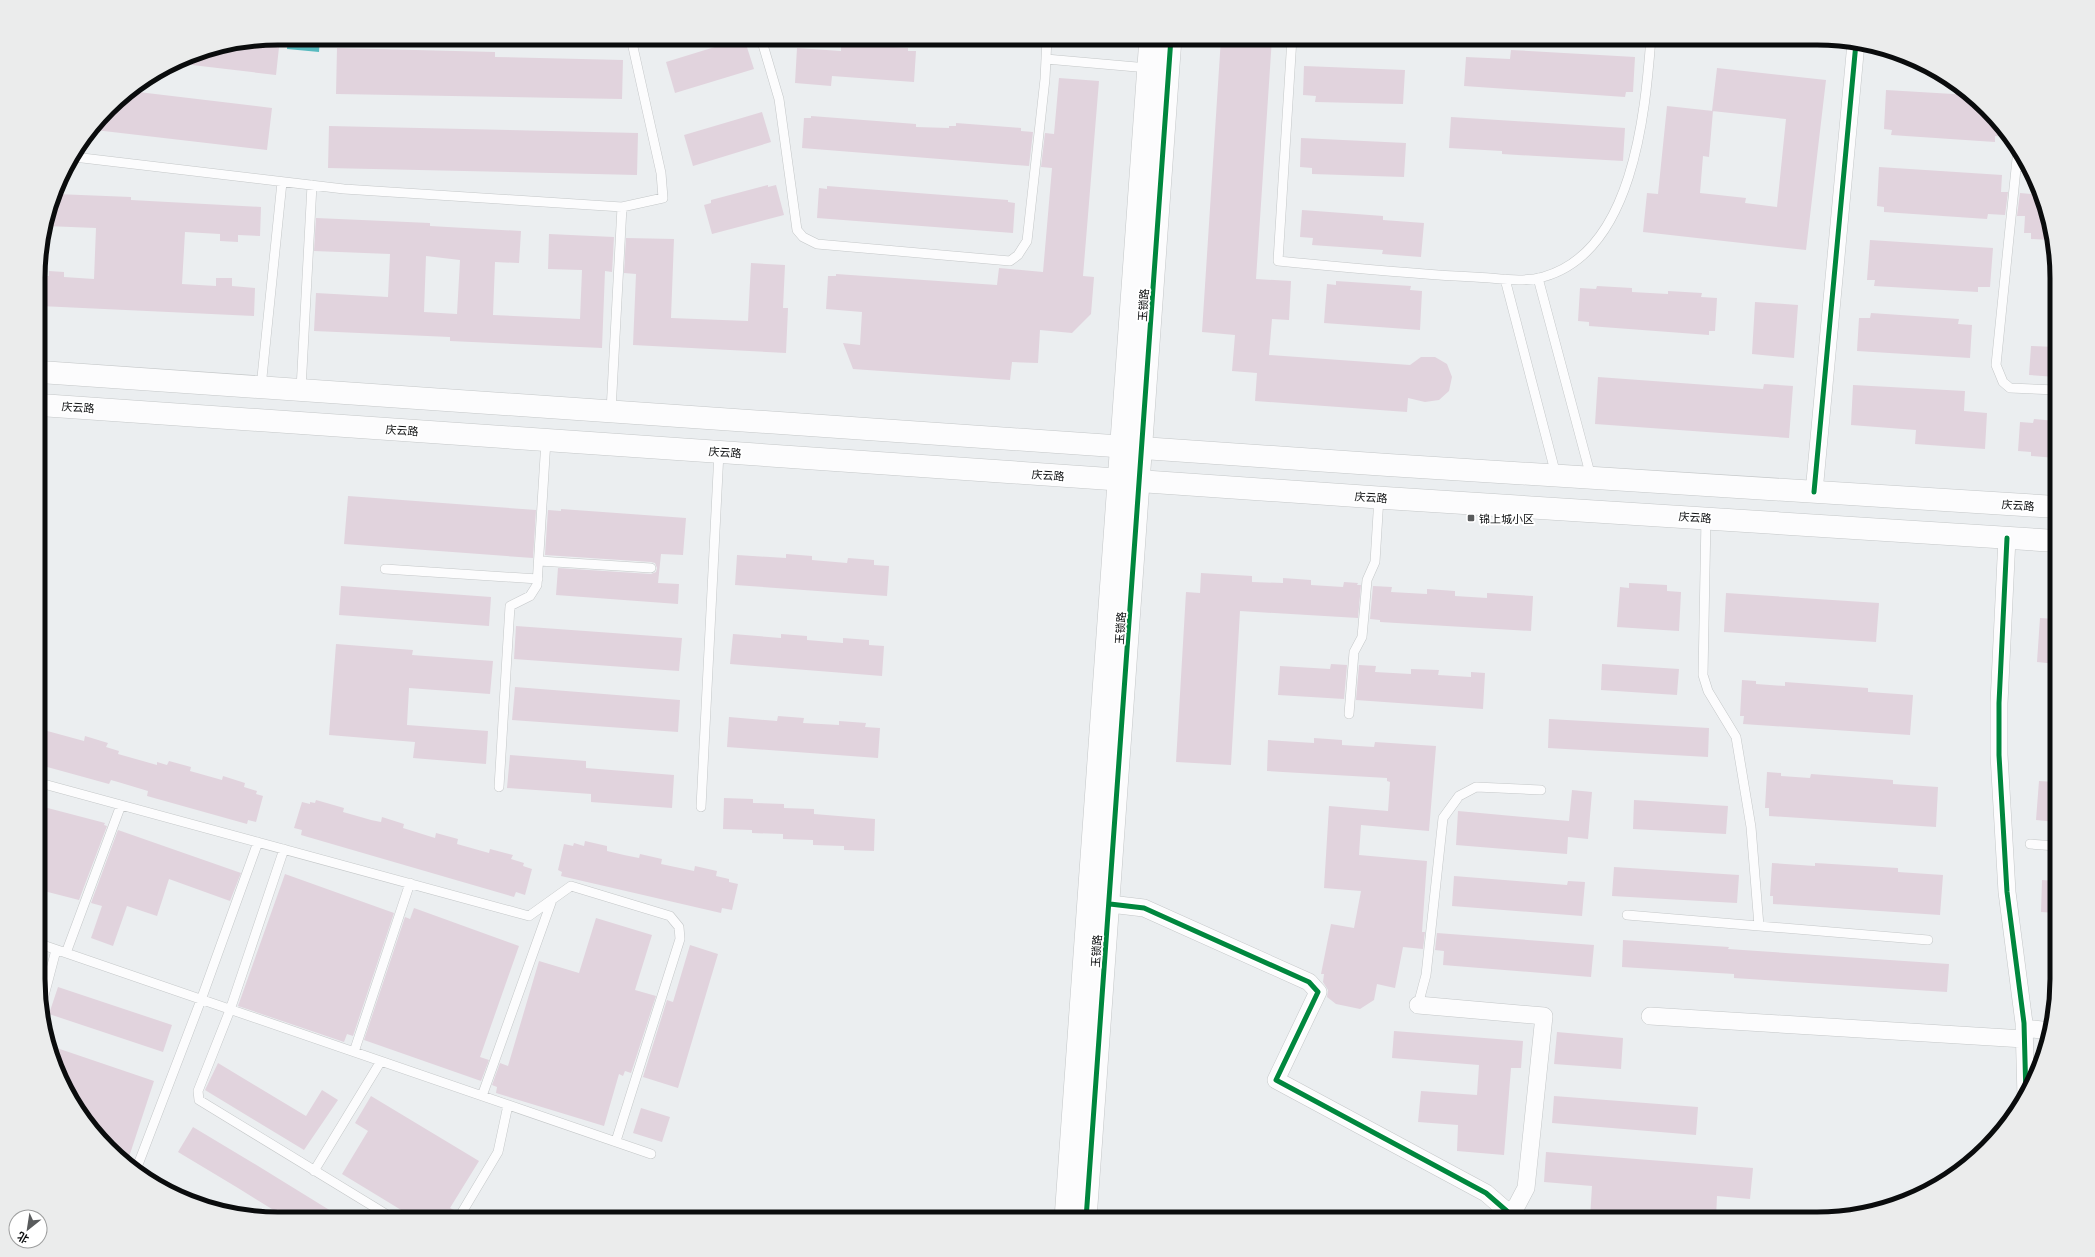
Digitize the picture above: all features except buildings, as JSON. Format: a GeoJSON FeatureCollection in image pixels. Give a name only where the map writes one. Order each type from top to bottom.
{"type":"FeatureCollection","features":[{"type":"Feature","properties":{"kind":"main road","name":"庆云路"},"geometry":{"type":"LineString","coordinates":[[45,372],[1556,476],[2050,507]]}},
{"type":"Feature","properties":{"kind":"main road","name":"庆云路"},"geometry":{"type":"LineString","coordinates":[[45,405],[1379,497],[2050,541]]}},
{"type":"Feature","properties":{"kind":"street","name":"玉锁路"},"geometry":{"type":"LineString","coordinates":[[1087,1212],[1110,904],[1132,447],[1148,68],[1145,45]]}},
{"type":"Feature","properties":{"kind":"street","name":"玉锁路"},"geometry":{"type":"LineString","coordinates":[[1132,447],[1170,45]]}},
{"type":"Feature","properties":{"kind":"street"},"geometry":{"type":"LineString","coordinates":[[1814,492],[1856,48]]}},
{"type":"Feature","properties":{"kind":"street","name":"玉锁路"},"geometry":{"type":"LineString","coordinates":[[1066,1212],[1130,480]]}},
{"type":"Feature","properties":{"kind":"street"},"geometry":{"type":"LineString","coordinates":[[2007,538],[1999,703],[2000,800],[2007,892],[2024,1034],[2026,1083]]}},
{"type":"Feature","properties":{"kind":"street"},"geometry":{"type":"LineString","coordinates":[[1110,904],[1144,908],[1309,982],[1318,992],[1276,1080],[1486,1193],[1507,1212]]}},
{"type":"Feature","properties":{"kind":"street"},"geometry":{"type":"LineString","coordinates":[[1418,1006],[1544,1016],[1526,1188],[1514,1212]]}},
{"type":"Feature","properties":{"kind":"street"},"geometry":{"type":"LineString","coordinates":[[1650,1016],[2024,1034],[2044,1032]]}},
{"type":"Feature","properties":{"kind":"lane"},"geometry":{"type":"LineString","coordinates":[[79,158],[312,185],[622,207],[663,198],[661,173],[633,45]]}},
{"type":"Feature","properties":{"kind":"lane"},"geometry":{"type":"LineString","coordinates":[[763,45],[779,100],[797,230],[803,237],[817,244],[1010,261],[1018,255],[1027,241],[1034,186],[1046,45]]}},
{"type":"Feature","properties":{"kind":"lane"},"geometry":{"type":"LineString","coordinates":[[1292,45],[1278,261],[1434,275],[1531,280],[1557,272],[1580,258],[1595,243],[1607,226],[1631,169],[1644,100],[1650,45]]}},
{"type":"Feature","properties":{"kind":"lane"},"geometry":{"type":"LineString","coordinates":[[1046,59],[1148,68]]}},
{"type":"Feature","properties":{"kind":"lane"},"geometry":{"type":"LineString","coordinates":[[2017,159],[1996,365],[2003,382],[2010,388],[2050,390]]}},
{"type":"Feature","properties":{"kind":"lane"},"geometry":{"type":"LineString","coordinates":[[2016,166],[2021,166]]}},
{"type":"Feature","properties":{"kind":"lane"},"geometry":{"type":"LineString","coordinates":[[261,387],[282,182]]}},
{"type":"Feature","properties":{"kind":"lane"},"geometry":{"type":"LineString","coordinates":[[301,389],[312,185]]}},
{"type":"Feature","properties":{"kind":"lane"},"geometry":{"type":"LineString","coordinates":[[611,411],[622,207]]}},
{"type":"Feature","properties":{"kind":"lane"},"geometry":{"type":"LineString","coordinates":[[1538,278],[1591,478]]}},
{"type":"Feature","properties":{"kind":"lane"},"geometry":{"type":"LineString","coordinates":[[1505,279],[1556,476]]}},
{"type":"Feature","properties":{"kind":"lane"},"geometry":{"type":"LineString","coordinates":[[499,787],[510,606],[530,596],[538,585],[546,440]]}},
{"type":"Feature","properties":{"kind":"lane"},"geometry":{"type":"LineString","coordinates":[[701,807],[719,452]]}},
{"type":"Feature","properties":{"kind":"lane"},"geometry":{"type":"LineString","coordinates":[[1349,714],[1354,652],[1362,636],[1367,580],[1375,562],[1379,497]]}},
{"type":"Feature","properties":{"kind":"lane"},"geometry":{"type":"LineString","coordinates":[[1706,518],[1703,675],[1708,691],[1736,738],[1750,827],[1759,926]]}},
{"type":"Feature","properties":{"kind":"lane"},"geometry":{"type":"LineString","coordinates":[[539,561],[650,568]]}},
{"type":"Feature","properties":{"kind":"lane"},"geometry":{"type":"LineString","coordinates":[[384,569],[538,579]]}},
{"type":"Feature","properties":{"kind":"lane"},"geometry":{"type":"LineString","coordinates":[[45,784],[529,916],[571,886],[670,916],[679,927],[680,939],[616,1141]]}},
{"type":"Feature","properties":{"kind":"lane"},"geometry":{"type":"LineString","coordinates":[[1418,1006],[1426,975],[1443,818],[1445,814],[1459,796],[1476,787],[1541,790]]}},
{"type":"Feature","properties":{"kind":"lane"},"geometry":{"type":"LineString","coordinates":[[66,953],[121,805]]}},
{"type":"Feature","properties":{"kind":"lane"},"geometry":{"type":"LineString","coordinates":[[138,1165],[201,1000],[258,842]]}},
{"type":"Feature","properties":{"kind":"lane"},"geometry":{"type":"LineString","coordinates":[[2030,844],[2050,846]]}},
{"type":"Feature","properties":{"kind":"lane"},"geometry":{"type":"LineString","coordinates":[[284,849],[230,1010],[198,1091],[199,1100],[382,1212]]}},
{"type":"Feature","properties":{"kind":"lane"},"geometry":{"type":"LineString","coordinates":[[354,1052],[410,883]]}},
{"type":"Feature","properties":{"kind":"lane"},"geometry":{"type":"LineString","coordinates":[[482,1096],[552,900]]}},
{"type":"Feature","properties":{"kind":"lane"},"geometry":{"type":"LineString","coordinates":[[1627,916],[1928,940]]}},
{"type":"Feature","properties":{"kind":"lane"},"geometry":{"type":"LineString","coordinates":[[45,946],[651,1154]]}},
{"type":"Feature","properties":{"kind":"lane"},"geometry":{"type":"LineString","coordinates":[[45,992],[56,950]]}},
{"type":"Feature","properties":{"kind":"lane"},"geometry":{"type":"LineString","coordinates":[[314,1171],[381,1061]]}},
{"type":"Feature","properties":{"kind":"lane"},"geometry":{"type":"LineString","coordinates":[[462,1212],[498,1152],[508,1105]]}},
{"type":"Feature","properties":{"kind":"water"},"geometry":{"type":"Polygon","coordinates":[[[287,45],[320,45],[319,52],[287,49],[287,45]]]}},
{"type":"Feature","properties":{"kind":"cycle path"},"geometry":{"type":"LineString","coordinates":[[1087,1212],[1170,45]]}},
{"type":"Feature","properties":{"kind":"cycle path"},"geometry":{"type":"LineString","coordinates":[[1814,492],[1856,48]]}},
{"type":"Feature","properties":{"kind":"cycle path"},"geometry":{"type":"LineString","coordinates":[[2007,538],[1999,703],[1999,755],[2007,892],[2024,1023],[2026,1083]]}},
{"type":"Feature","properties":{"kind":"cycle path"},"geometry":{"type":"LineString","coordinates":[[1110,904],[1144,908],[1309,982],[1318,992],[1276,1080],[1486,1193],[1508,1212]]}},
{"type":"Feature","properties":{"kind":"place","name":"锦上城小区"},"geometry":{"type":"Point","coordinates":[1471,518]}}]}
